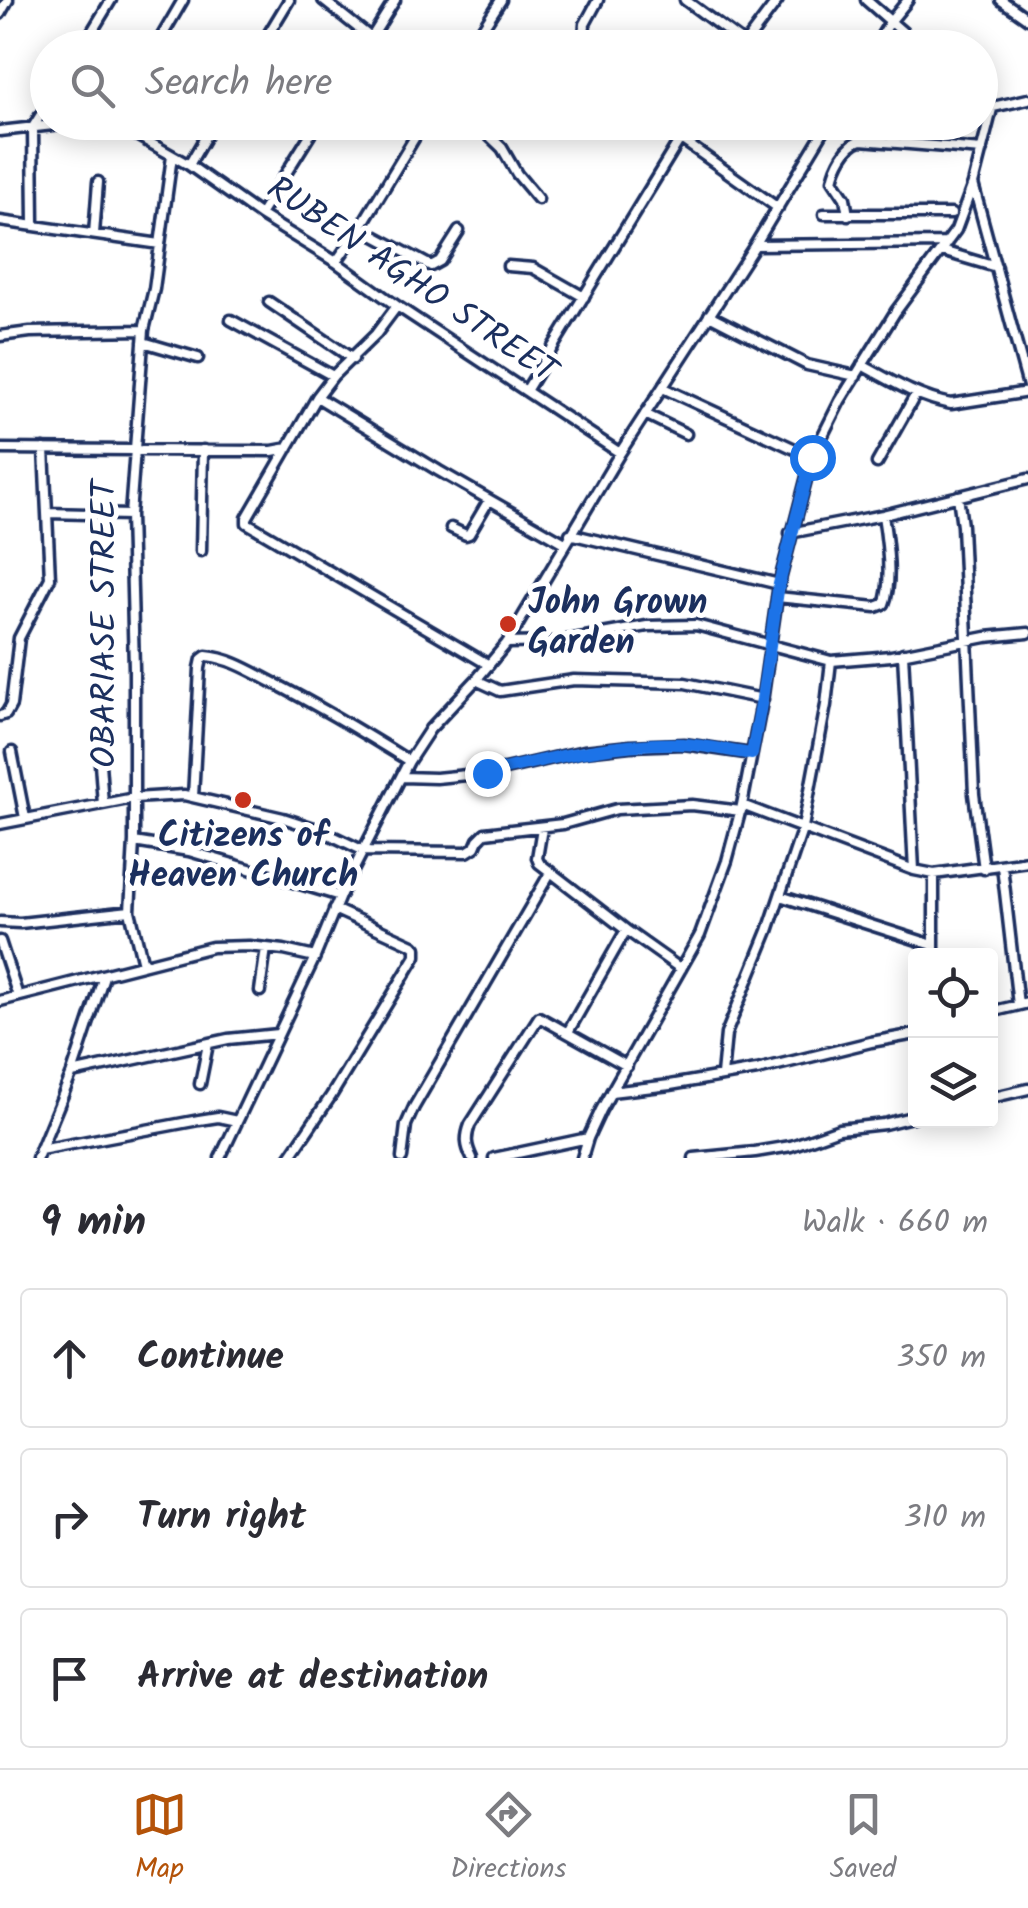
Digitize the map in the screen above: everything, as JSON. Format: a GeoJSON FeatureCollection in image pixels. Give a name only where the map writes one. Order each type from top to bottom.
{"type":"FeatureCollection","features":[{"type":"Feature","properties":{"kind":"street"},"geometry":{"type":"LineString","coordinates":[[0,13],[8,0]]}},
{"type":"Feature","properties":{"kind":"street"},"geometry":{"type":"LineString","coordinates":[[93,30],[111,0]]}},
{"type":"Feature","properties":{"kind":"street"},"geometry":{"type":"LineString","coordinates":[[166,30],[184,0]]}},
{"type":"Feature","properties":{"kind":"street"},"geometry":{"type":"LineString","coordinates":[[271,30],[286,4],[273,0]]}},
{"type":"Feature","properties":{"kind":"street"},"geometry":{"type":"LineString","coordinates":[[323,0],[361,30]]}},
{"type":"Feature","properties":{"kind":"street"},"geometry":{"type":"LineString","coordinates":[[376,30],[395,0]]}},
{"type":"Feature","properties":{"kind":"street"},"geometry":{"type":"LineString","coordinates":[[482,30],[501,0]]}},
{"type":"Feature","properties":{"kind":"street"},"geometry":{"type":"LineString","coordinates":[[584,30],[598,0]]}},
{"type":"Feature","properties":{"kind":"street"},"geometry":{"type":"LineString","coordinates":[[684,0],[726,30]]}},
{"type":"Feature","properties":{"kind":"street"},"geometry":{"type":"LineString","coordinates":[[702,13],[710,0]]}},
{"type":"Feature","properties":{"kind":"street"},"geometry":{"type":"LineString","coordinates":[[758,30],[778,0]]}},
{"type":"Feature","properties":{"kind":"street"},"geometry":{"type":"LineString","coordinates":[[866,0],[899,30]]}},
{"type":"Feature","properties":{"kind":"street"},"geometry":{"type":"LineString","coordinates":[[885,30],[908,0]]}},
{"type":"Feature","properties":{"kind":"street"},"geometry":{"type":"LineString","coordinates":[[1001,0],[1028,19]]}},
{"type":"Feature","properties":{"kind":"street"},"geometry":{"type":"LineString","coordinates":[[0,1],[0,13]]}},
{"type":"Feature","properties":{"kind":"street"},"geometry":{"type":"LineString","coordinates":[[998,106],[1028,99]]}},
{"type":"Feature","properties":{"kind":"street","name":"RUBEN AGHO STREET"},"geometry":{"type":"LineString","coordinates":[[0,131],[30,127]]}},
{"type":"Feature","properties":{"kind":"street"},"geometry":{"type":"LineString","coordinates":[[33,140],[34,224]]}},
{"type":"Feature","properties":{"kind":"street","name":"RUBEN AGHO STREET"},"geometry":{"type":"LineString","coordinates":[[145,140],[189,165],[620,453]]}},
{"type":"Feature","properties":{"kind":"street"},"geometry":{"type":"LineString","coordinates":[[189,165],[204,140]]}},
{"type":"Feature","properties":{"kind":"street"},"geometry":{"type":"LineString","coordinates":[[260,215],[307,140]]}},
{"type":"Feature","properties":{"kind":"street"},"geometry":{"type":"LineString","coordinates":[[336,262],[413,140]]}},
{"type":"Feature","properties":{"kind":"street"},"geometry":{"type":"LineString","coordinates":[[494,140],[538,199]]}},
{"type":"Feature","properties":{"kind":"street"},"geometry":{"type":"LineString","coordinates":[[526,391],[679,140]]}},
{"type":"Feature","properties":{"kind":"street"},"geometry":{"type":"LineString","coordinates":[[681,140],[778,208]]}},
{"type":"Feature","properties":{"kind":"street"},"geometry":{"type":"LineString","coordinates":[[220,1158],[340,896],[408,760],[506,643],[620,453],[818,140]]}},
{"type":"Feature","properties":{"kind":"street"},"geometry":{"type":"LineString","coordinates":[[582,1158],[611,1092],[682,970],[709,911],[742,808],[779,584],[812,457],[824,429],[896,311],[962,218],[984,140]]}},
{"type":"Feature","properties":{"kind":"street"},"geometry":{"type":"LineString","coordinates":[[848,215],[845,198],[833,180],[854,141],[982,150]]}},
{"type":"Feature","properties":{"kind":"street","name":"OBARIASE STREET"},"geometry":{"type":"LineString","coordinates":[[143,964],[130,911],[134,668],[130,515],[144,330],[154,290],[172,156]]}},
{"type":"Feature","properties":{"kind":"street"},"geometry":{"type":"LineString","coordinates":[[94,234],[98,182]]}},
{"type":"Feature","properties":{"kind":"street"},"geometry":{"type":"LineString","coordinates":[[862,366],[916,394],[952,404],[1028,389],[973,184]]}},
{"type":"Feature","properties":{"kind":"street"},"geometry":{"type":"LineString","coordinates":[[824,214],[951,214]]}},
{"type":"Feature","properties":{"kind":"street"},"geometry":{"type":"LineString","coordinates":[[0,221],[160,244]]}},
{"type":"Feature","properties":{"kind":"street"},"geometry":{"type":"LineString","coordinates":[[360,228],[430,266],[440,261],[459,231]]}},
{"type":"Feature","properties":{"kind":"street"},"geometry":{"type":"LineString","coordinates":[[755,245],[945,247],[996,268]]}},
{"type":"Feature","properties":{"kind":"street"},"geometry":{"type":"LineString","coordinates":[[508,266],[533,268],[584,298]]}},
{"type":"Feature","properties":{"kind":"street"},"geometry":{"type":"LineString","coordinates":[[269,302],[353,359]]}},
{"type":"Feature","properties":{"kind":"street"},"geometry":{"type":"LineString","coordinates":[[397,306],[318,398],[247,518],[248,526],[489,666]]}},
{"type":"Feature","properties":{"kind":"street"},"geometry":{"type":"LineString","coordinates":[[709,315],[807,364],[856,376]]}},
{"type":"Feature","properties":{"kind":"street"},"geometry":{"type":"LineString","coordinates":[[231,320],[334,376]]}},
{"type":"Feature","properties":{"kind":"street"},"geometry":{"type":"LineString","coordinates":[[0,336],[144,330]]}},
{"type":"Feature","properties":{"kind":"street"},"geometry":{"type":"LineString","coordinates":[[143,342],[198,358]]}},
{"type":"Feature","properties":{"kind":"street"},"geometry":{"type":"LineString","coordinates":[[663,388],[812,457]]}},
{"type":"Feature","properties":{"kind":"street"},"geometry":{"type":"LineString","coordinates":[[877,463],[916,394]]}},
{"type":"Feature","properties":{"kind":"street"},"geometry":{"type":"LineString","coordinates":[[318,398],[488,500],[568,538],[779,584]]}},
{"type":"Feature","properties":{"kind":"street"},"geometry":{"type":"LineString","coordinates":[[645,414],[686,434]]}},
{"type":"Feature","properties":{"kind":"street"},"geometry":{"type":"LineString","coordinates":[[0,450],[288,448]]}},
{"type":"Feature","properties":{"kind":"street"},"geometry":{"type":"LineString","coordinates":[[0,716],[11,705],[18,638],[50,578],[44,449]]}},
{"type":"Feature","properties":{"kind":"street"},"geometry":{"type":"LineString","coordinates":[[200,551],[202,450]]}},
{"type":"Feature","properties":{"kind":"street"},"geometry":{"type":"LineString","coordinates":[[790,534],[883,516],[1028,480]]}},
{"type":"Feature","properties":{"kind":"street"},"geometry":{"type":"LineString","coordinates":[[958,496],[974,794],[984,868]]}},
{"type":"Feature","properties":{"kind":"street"},"geometry":{"type":"LineString","coordinates":[[451,528],[469,534],[488,500]]}},
{"type":"Feature","properties":{"kind":"street"},"geometry":{"type":"LineString","coordinates":[[47,514],[130,515]]}},
{"type":"Feature","properties":{"kind":"street"},"geometry":{"type":"LineString","coordinates":[[777,597],[876,607],[884,604],[888,594],[883,516]]}},
{"type":"Feature","properties":{"kind":"street"},"geometry":{"type":"LineString","coordinates":[[506,643],[556,642],[616,630],[696,625],[796,654],[853,661],[967,640],[1028,634]]}},
{"type":"Feature","properties":{"kind":"street"},"geometry":{"type":"LineString","coordinates":[[903,653],[914,870]]}},
{"type":"Feature","properties":{"kind":"street"},"geometry":{"type":"LineString","coordinates":[[193,797],[200,668],[206,656],[247,669],[313,702],[408,760]]}},
{"type":"Feature","properties":{"kind":"street"},"geometry":{"type":"LineString","coordinates":[[722,1075],[726,1034],[768,931],[803,827],[831,661]]}},
{"type":"Feature","properties":{"kind":"street"},"geometry":{"type":"LineString","coordinates":[[476,680],[500,691],[574,680],[685,683],[762,699]]}},
{"type":"Feature","properties":{"kind":"street"},"geometry":{"type":"LineString","coordinates":[[402,777],[487,773],[584,751],[630,746],[684,744],[752,754]]}},
{"type":"Feature","properties":{"kind":"street"},"geometry":{"type":"LineString","coordinates":[[99,750],[103,804]]}},
{"type":"Feature","properties":{"kind":"street"},"geometry":{"type":"LineString","coordinates":[[12,752],[26,818]]}},
{"type":"Feature","properties":{"kind":"street"},"geometry":{"type":"LineString","coordinates":[[0,824],[134,798],[193,797],[283,818],[364,851],[467,852],[475,848],[485,833],[542,828],[618,809],[692,805],[742,808],[934,874],[1028,861]]}},
{"type":"Feature","properties":{"kind":"street"},"geometry":{"type":"LineString","coordinates":[[542,828],[539,863],[682,970]]}},
{"type":"Feature","properties":{"kind":"street"},"geometry":{"type":"LineString","coordinates":[[134,842],[189,850],[340,896]]}},
{"type":"Feature","properties":{"kind":"street"},"geometry":{"type":"LineString","coordinates":[[998,1010],[1023,1004],[1002,866]]}},
{"type":"Feature","properties":{"kind":"street"},"geometry":{"type":"LineString","coordinates":[[402,1158],[406,1126],[414,1107],[550,874]]}},
{"type":"Feature","properties":{"kind":"street"},"geometry":{"type":"LineString","coordinates":[[934,874],[934,948]]}},
{"type":"Feature","properties":{"kind":"street"},"geometry":{"type":"LineString","coordinates":[[780,896],[928,948]]}},
{"type":"Feature","properties":{"kind":"street"},"geometry":{"type":"LineString","coordinates":[[289,1158],[416,956],[413,945],[334,909]]}},
{"type":"Feature","properties":{"kind":"street"},"geometry":{"type":"LineString","coordinates":[[0,922],[130,911]]}},
{"type":"Feature","properties":{"kind":"street"},"geometry":{"type":"LineString","coordinates":[[568,1032],[626,930]]}},
{"type":"Feature","properties":{"kind":"street"},"geometry":{"type":"LineString","coordinates":[[0,942],[18,996]]}},
{"type":"Feature","properties":{"kind":"street"},"geometry":{"type":"LineString","coordinates":[[0,1001],[212,947],[266,948],[315,957]]}},
{"type":"Feature","properties":{"kind":"street"},"geometry":{"type":"LineString","coordinates":[[260,991],[266,948]]}},
{"type":"Feature","properties":{"kind":"street"},"geometry":{"type":"LineString","coordinates":[[38,1154],[72,1073],[104,976]]}},
{"type":"Feature","properties":{"kind":"street"},"geometry":{"type":"LineString","coordinates":[[472,1158],[466,1146],[470,1126],[540,1016],[626,1066]]}},
{"type":"Feature","properties":{"kind":"street"},"geometry":{"type":"LineString","coordinates":[[72,1073],[208,1044],[278,1034]]}},
{"type":"Feature","properties":{"kind":"street"},"geometry":{"type":"LineString","coordinates":[[611,1092],[757,1070],[908,1035]]}},
{"type":"Feature","properties":{"kind":"street"},"geometry":{"type":"LineString","coordinates":[[200,1084],[208,1044]]}},
{"type":"Feature","properties":{"kind":"street"},"geometry":{"type":"LineString","coordinates":[[998,1096],[1028,1089]]}},
{"type":"Feature","properties":{"kind":"street"},"geometry":{"type":"LineString","coordinates":[[694,1158],[791,1146],[839,1129],[908,1118]]}},
{"type":"Feature","properties":{"kind":"street"},"geometry":{"type":"LineString","coordinates":[[38,1154],[199,1120],[237,1122]]}},
{"type":"Feature","properties":{"kind":"street"},"geometry":{"type":"LineString","coordinates":[[494,1158],[588,1138]]}},
{"type":"Feature","properties":{"kind":"place","name":"John Grown Garden"},"geometry":{"type":"Point","coordinates":[508,624]}},
{"type":"Feature","properties":{"kind":"place","name":"Citizens of Heaven Church"},"geometry":{"type":"Point","coordinates":[243,800]}},
{"type":"Feature","properties":{"kind":"route"},"geometry":{"type":"LineString","coordinates":[[487,773],[584,751],[630,746],[684,744],[752,754],[779,584],[812,457]]}}]}
